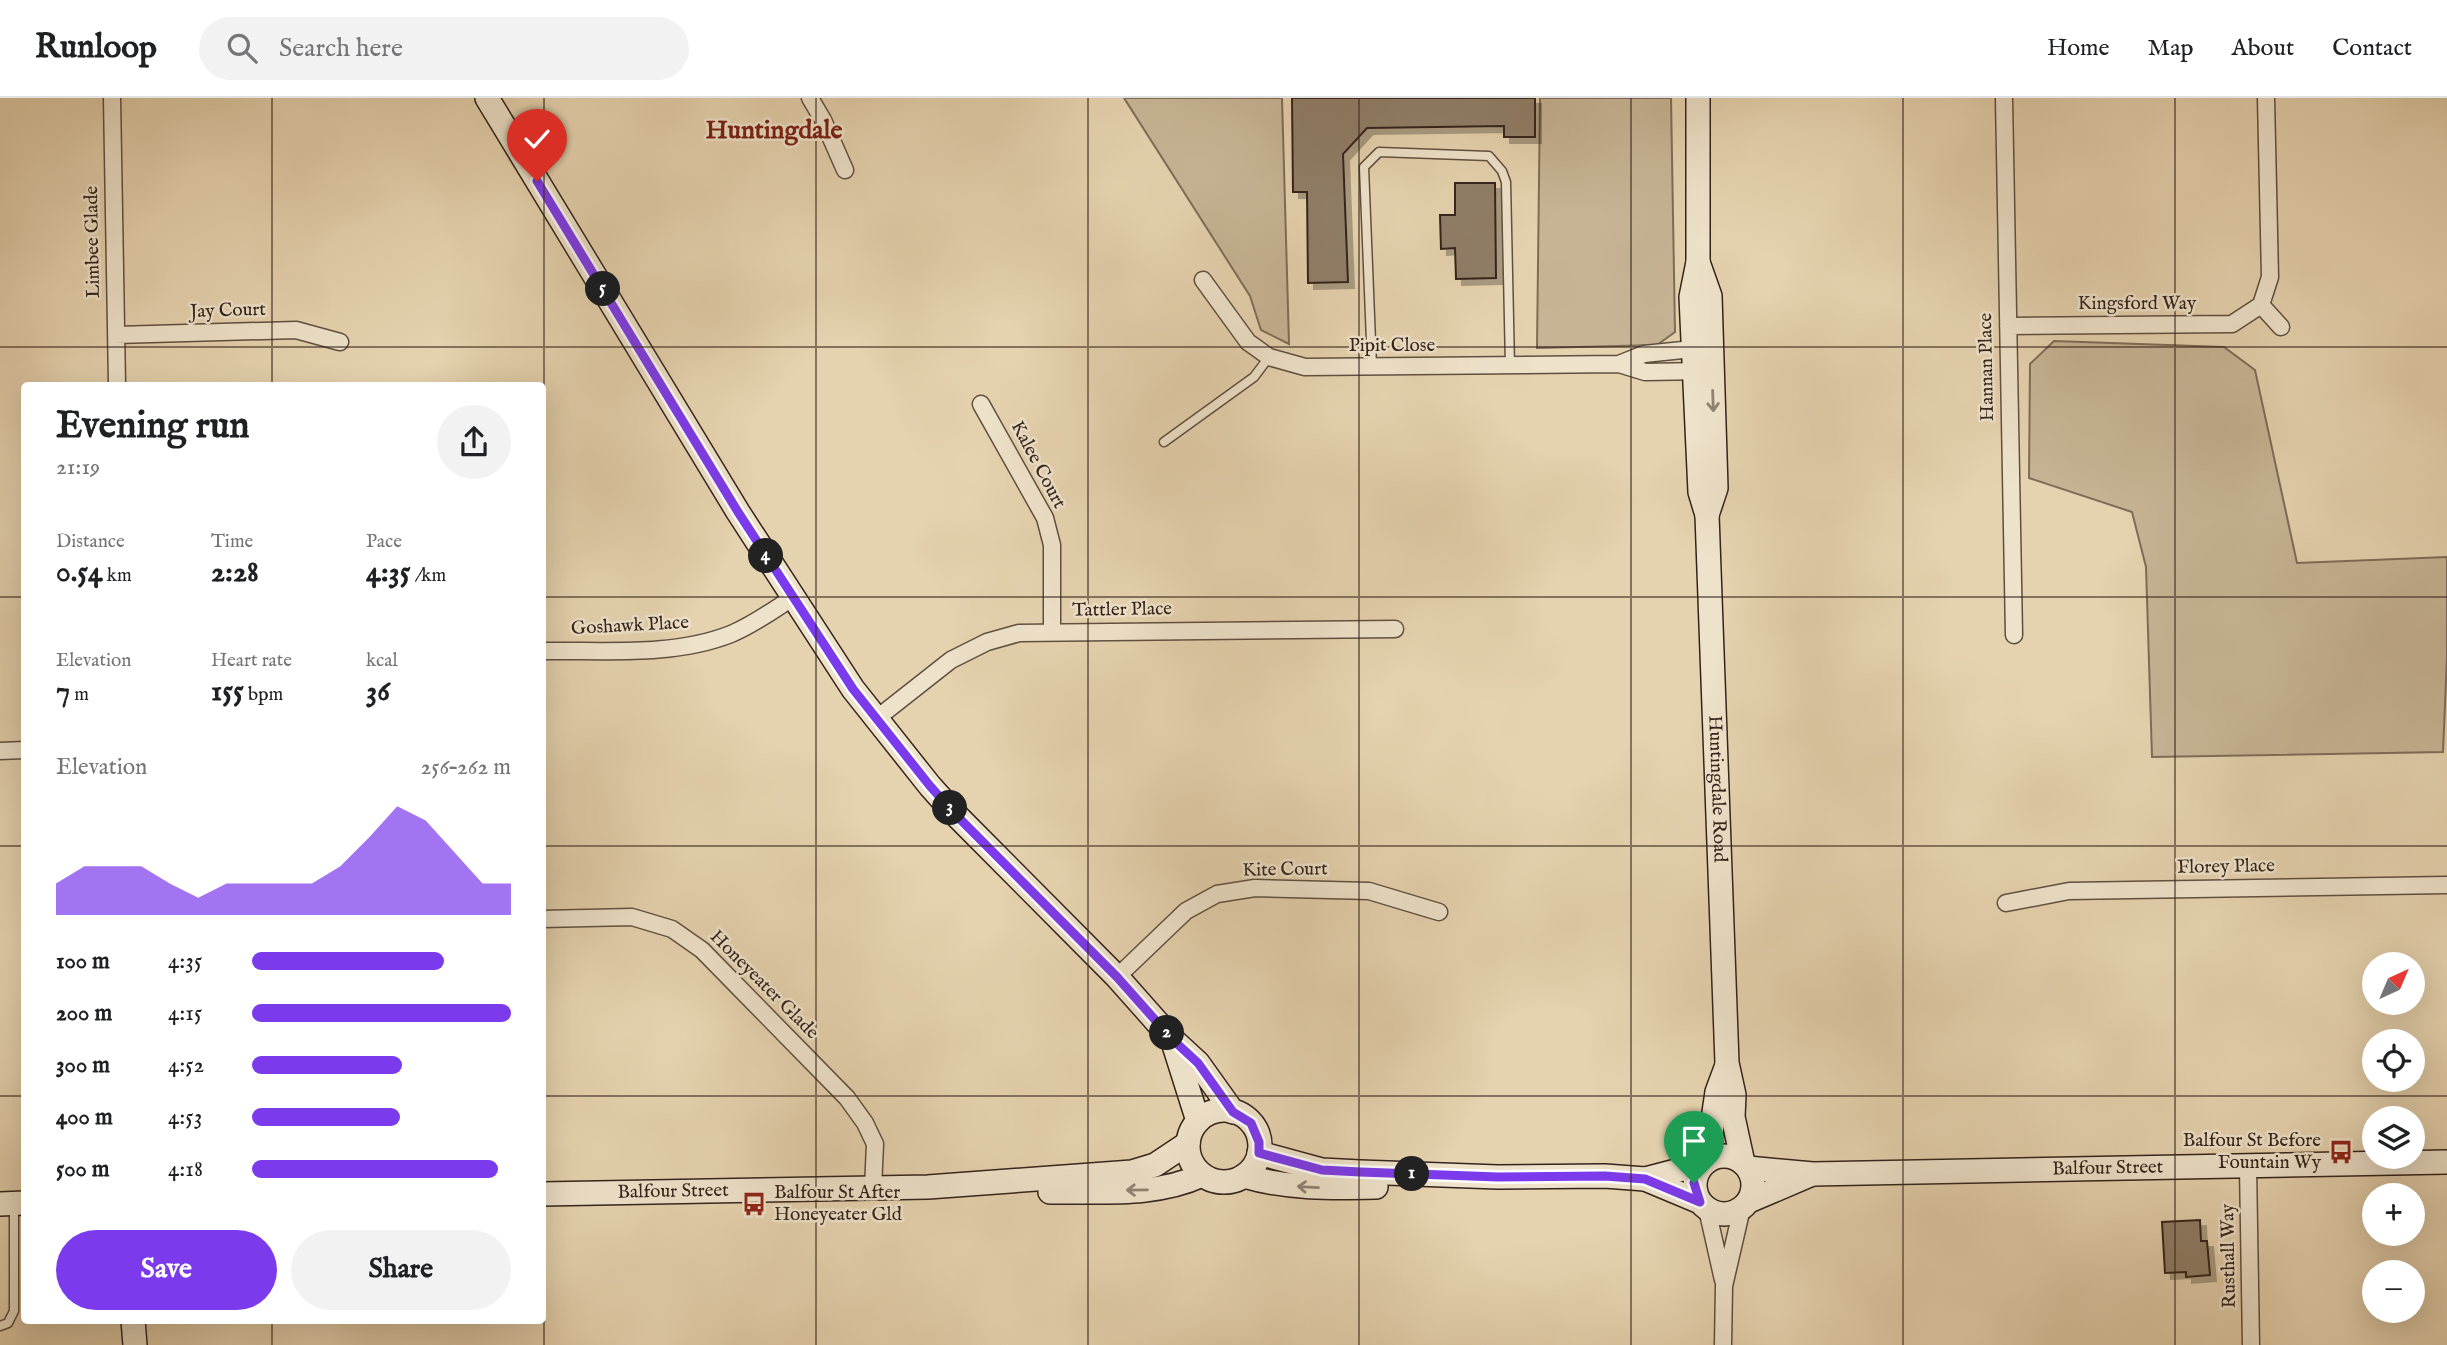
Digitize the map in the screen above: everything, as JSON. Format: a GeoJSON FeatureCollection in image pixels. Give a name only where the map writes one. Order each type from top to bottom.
{"type":"FeatureCollection","features":[{"type":"Feature","properties":{"kind":"street","name":"Limbee Glade"},"geometry":{"type":"LineString","coordinates":[[112,98],[117,382]]}},
{"type":"Feature","properties":{"kind":"street"},"geometry":{"type":"LineString","coordinates":[[487,98],[827,652],[876,719],[956,815],[1198,1063],[1233,1112],[1251,1123],[1259,1142],[1259,1153],[1256,1162],[1244,1176]]}},
{"type":"Feature","properties":{"kind":"street"},"geometry":{"type":"LineString","coordinates":[[810,98],[845,170]]}},
{"type":"Feature","properties":{"kind":"street","name":"Huntingdale Road"},"geometry":{"type":"LineString","coordinates":[[1698,98],[1698,262],[1691,298],[1702,348],[1700,492],[1707,515],[1727,1063],[1734,1096],[1733,1117],[1745,1165]]}},
{"type":"Feature","properties":{"kind":"street","name":"Hannan Place"},"geometry":{"type":"LineString","coordinates":[[2004,98],[2014,635]]}},
{"type":"Feature","properties":{"kind":"street"},"geometry":{"type":"LineString","coordinates":[[2266,98],[2270,277],[2261,305],[2281,327]]}},
{"type":"Feature","properties":{"kind":"street","name":"Pipit Close"},"geometry":{"type":"LineString","coordinates":[[1203,281],[1248,342],[1269,357],[1305,367],[1619,364],[1645,372],[1703,371]]}},
{"type":"Feature","properties":{"kind":"street","name":"Kingsford Way"},"geometry":{"type":"LineString","coordinates":[[2008,326],[2232,324],[2261,305]]}},
{"type":"Feature","properties":{"kind":"street","name":"Jay Court"},"geometry":{"type":"LineString","coordinates":[[116,335],[296,330],[340,342]]}},
{"type":"Feature","properties":{"kind":"street","name":"Pipit Close"},"geometry":{"type":"LineString","coordinates":[[1619,364],[1644,354],[1702,348]]}},
{"type":"Feature","properties":{"kind":"street","name":"Kalee Court"},"geometry":{"type":"LineString","coordinates":[[981,404],[1045,518],[1052,545],[1052,632]]}},
{"type":"Feature","properties":{"kind":"street","name":"Goshawk Place"},"geometry":{"type":"LineString","coordinates":[[546,651],[659,649],[697,644],[732,633],[792,598]]}},
{"type":"Feature","properties":{"kind":"street","name":"Tattler Place"},"geometry":{"type":"LineString","coordinates":[[876,719],[951,660],[987,642],[1019,633],[1395,629]]}},
{"type":"Feature","properties":{"kind":"street"},"geometry":{"type":"LineString","coordinates":[[0,751],[21,750]]}},
{"type":"Feature","properties":{"kind":"street","name":"Florey Place"},"geometry":{"type":"LineString","coordinates":[[2006,903],[2069,891],[2447,885]]}},
{"type":"Feature","properties":{"kind":"street","name":"Kite Court"},"geometry":{"type":"LineString","coordinates":[[1117,977],[1186,911],[1217,894],[1255,888],[1369,891],[1438,912]]}},
{"type":"Feature","properties":{"kind":"street","name":"Honeyeater Glade"},"geometry":{"type":"LineString","coordinates":[[546,919],[632,917],[672,929],[702,950],[847,1098],[865,1123],[875,1144],[873,1188]]}},
{"type":"Feature","properties":{"kind":"street"},"geometry":{"type":"LineString","coordinates":[[1172,1039],[1198,1121]]}},
{"type":"Feature","properties":{"kind":"street","name":"Huntingdale Road"},"geometry":{"type":"LineString","coordinates":[[1705,1162],[1717,1092],[1727,1063]]}},
{"type":"Feature","properties":{"kind":"street"},"geometry":{"type":"LineString","coordinates":[[1202,1175],[1189,1155],[1191,1131],[1198,1121],[1214,1112],[1233,1112]]}},
{"type":"Feature","properties":{"kind":"street","name":"Balfour Street"},"geometry":{"type":"LineString","coordinates":[[546,1194],[928,1187],[1132,1172],[1155,1165],[1188,1143]]}},
{"type":"Feature","properties":{"kind":"street","name":"Balfour Street"},"geometry":{"type":"LineString","coordinates":[[1259,1153],[1322,1170],[1645,1179],[1703,1205]]}},
{"type":"Feature","properties":{"kind":"street"},"geometry":{"type":"LineString","coordinates":[[1723,1345],[1724,1286],[1753,1184],[1745,1165],[1729,1156],[1714,1157],[1705,1162],[1694,1183],[1703,1205],[1724,1286]]}},
{"type":"Feature","properties":{"kind":"street","name":"Balfour Street"},"geometry":{"type":"LineString","coordinates":[[1645,1179],[1705,1162]]}},
{"type":"Feature","properties":{"kind":"street","name":"Balfour Street"},"geometry":{"type":"LineString","coordinates":[[1745,1165],[1812,1174],[2447,1163]]}},
{"type":"Feature","properties":{"kind":"street","name":"Rusthall Way"},"geometry":{"type":"LineString","coordinates":[[2248,1167],[2251,1345]]}},
{"type":"Feature","properties":{"kind":"street","name":"Balfour Street"},"geometry":{"type":"LineString","coordinates":[[1746,1204],[1812,1174]]}},
{"type":"Feature","properties":{"kind":"street","name":"Balfour Street"},"geometry":{"type":"LineString","coordinates":[[928,1187],[998,1193],[1147,1190],[1188,1182],[1202,1175],[1223,1182],[1244,1176],[1270,1184],[1319,1188],[1427,1185],[1498,1177]]}},
{"type":"Feature","properties":{"kind":"street"},"geometry":{"type":"LineString","coordinates":[[1703,1205],[1716,1213],[1725,1214],[1746,1204]]}},
{"type":"Feature","properties":{"kind":"street"},"geometry":{"type":"LineString","coordinates":[[133,1324],[135,1345]]}},
{"type":"Feature","properties":{"kind":"lane"},"geometry":{"type":"LineString","coordinates":[[1371,366],[1364,167],[1379,152],[1489,156],[1502,171],[1506,182],[1510,367]]}},
{"type":"Feature","properties":{"kind":"lane"},"geometry":{"type":"LineString","coordinates":[[1164,442],[1254,377],[1269,357]]}},
{"type":"Feature","properties":{"kind":"lane"},"geometry":{"type":"LineString","coordinates":[[0,1326],[8,1323],[14,1311],[13,1204]]}},
{"type":"Feature","properties":{"kind":"shaded area"},"geometry":{"type":"Polygon","coordinates":[[[1124,98],[1282,98],[1289,344],[1261,330],[1250,296],[1124,98]]]}},
{"type":"Feature","properties":{"kind":"shaded area"},"geometry":{"type":"Polygon","coordinates":[[[1540,98],[1671,98],[1675,332],[1657,345],[1537,348],[1540,98]]]}},
{"type":"Feature","properties":{"kind":"shaded area"},"geometry":{"type":"Polygon","coordinates":[[[2054,341],[2224,347],[2255,370],[2297,563],[2447,557],[2443,752],[2152,757],[2146,567],[2132,512],[2029,478],[2030,364],[2054,341]]]}},
{"type":"Feature","properties":{"kind":"building"},"geometry":{"type":"Polygon","coordinates":[[[1292,98],[1535,98],[1535,137],[1504,137],[1504,126],[1367,128],[1343,154],[1348,282],[1308,283],[1307,192],[1293,192],[1292,98]]]}},
{"type":"Feature","properties":{"kind":"building"},"geometry":{"type":"Polygon","coordinates":[[[1455,183],[1495,183],[1496,278],[1456,279],[1455,248],[1441,249],[1440,215],[1455,215],[1455,183]]]}},
{"type":"Feature","properties":{"kind":"building"},"geometry":{"type":"Polygon","coordinates":[[[2200,1220],[2201,1241],[2207,1241],[2210,1275],[2186,1277],[2186,1272],[2165,1273],[2162,1222],[2200,1220]]]}},
{"type":"Feature","properties":{"kind":"place","name":"Balfour St Before Fountain Wy"},"geometry":{"type":"Point","coordinates":[2341,1152]}},
{"type":"Feature","properties":{"kind":"place","name":"Balfour St After Honeyeater Gld"},"geometry":{"type":"Point","coordinates":[754,1204]}},
{"type":"Feature","properties":{"kind":"district","name":"Huntingdale"},"geometry":{"type":"Point","coordinates":[774,130]}},
{"type":"Feature","properties":{"kind":"route"},"geometry":{"type":"LineString","coordinates":[[537,181],[738,512],[853,689],[956,815],[1198,1063],[1233,1112],[1251,1123],[1259,1142],[1259,1153],[1322,1170],[1645,1179],[1700,1202],[1694,1183]]}}]}
